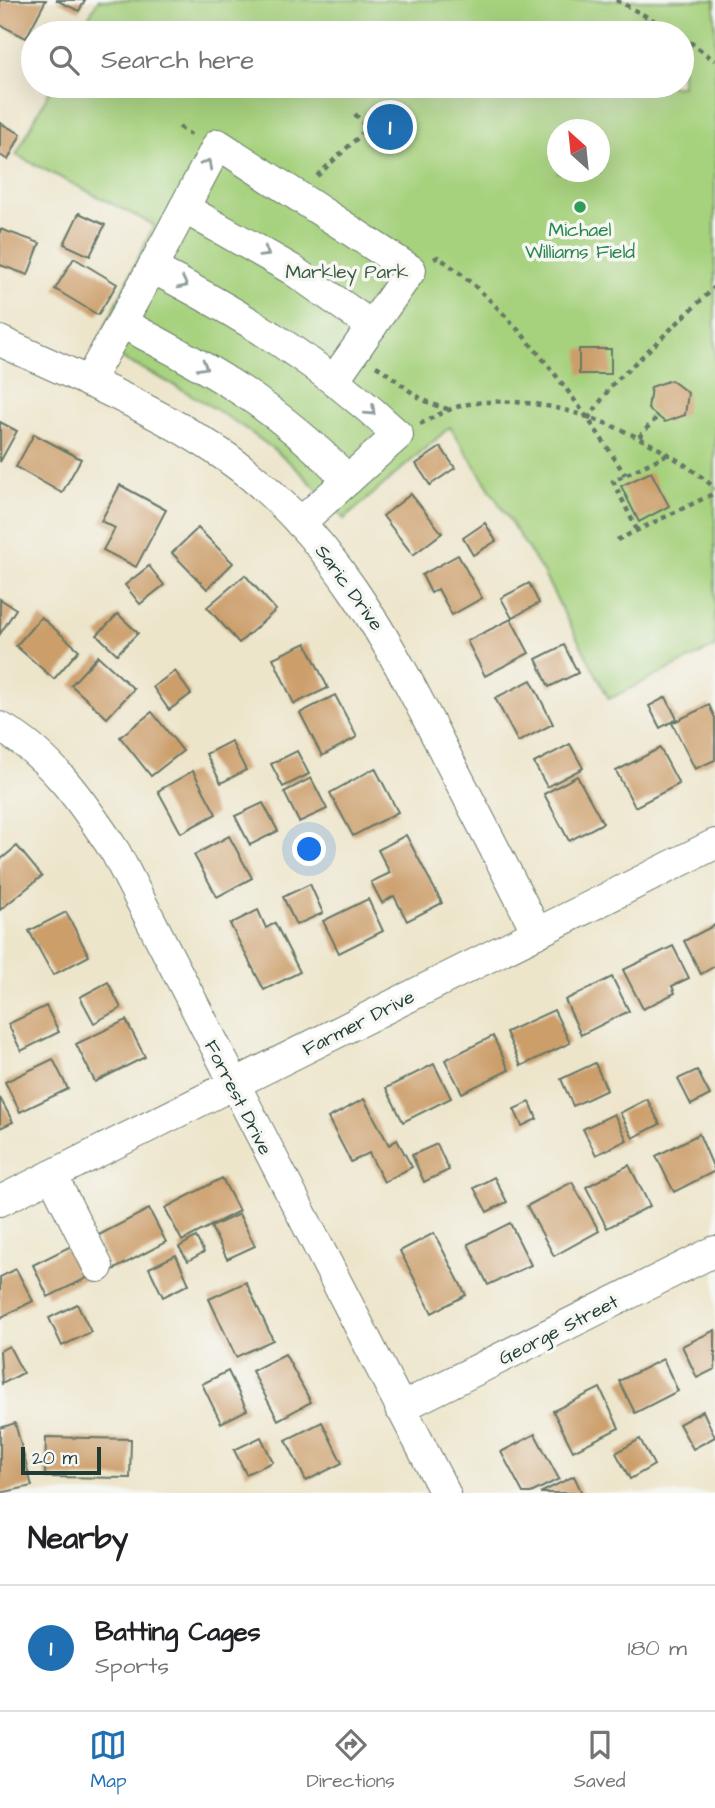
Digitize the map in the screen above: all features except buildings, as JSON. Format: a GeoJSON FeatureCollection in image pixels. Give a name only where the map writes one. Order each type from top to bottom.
{"type":"FeatureCollection","features":[{"type":"Feature","properties":{"kind":"street"},"geometry":{"type":"LineString","coordinates":[[89,382],[218,144],[411,270],[334,380]]}},
{"type":"Feature","properties":{"kind":"street"},"geometry":{"type":"LineString","coordinates":[[184,208],[290,269],[372,326]]}},
{"type":"Feature","properties":{"kind":"street"},"geometry":{"type":"LineString","coordinates":[[152,268],[262,328],[334,380],[398,435],[300,523]]}},
{"type":"Feature","properties":{"kind":"street"},"geometry":{"type":"LineString","coordinates":[[122,323],[202,365],[279,414],[348,480]]}},
{"type":"Feature","properties":{"kind":"street","name":"Saric Drive"},"geometry":{"type":"LineString","coordinates":[[0,341],[158,415],[227,458],[285,505],[338,565],[389,643],[537,933]]}},
{"type":"Feature","properties":{"kind":"street","name":"Forrest Drive"},"geometry":{"type":"LineString","coordinates":[[0,727],[47,763],[82,801],[110,843],[445,1493]]}},
{"type":"Feature","properties":{"kind":"street","name":"Farmer Drive"},"geometry":{"type":"LineString","coordinates":[[0,1201],[715,844]]}},
{"type":"Feature","properties":{"kind":"street"},"geometry":{"type":"LineString","coordinates":[[52,1175],[99,1267]]}},
{"type":"Feature","properties":{"kind":"street","name":"George Street"},"geometry":{"type":"LineString","coordinates":[[400,1408],[715,1251]]}},
{"type":"Feature","properties":{"kind":"path"},"geometry":{"type":"LineString","coordinates":[[616,0],[655,21]]}},
{"type":"Feature","properties":{"kind":"path"},"geometry":{"type":"LineString","coordinates":[[694,45],[715,61]]}},
{"type":"Feature","properties":{"kind":"path"},"geometry":{"type":"LineString","coordinates":[[355,114],[381,144]]}},
{"type":"Feature","properties":{"kind":"path"},"geometry":{"type":"LineString","coordinates":[[296,196],[368,129]]}},
{"type":"Feature","properties":{"kind":"path"},"geometry":{"type":"LineString","coordinates":[[411,270],[438,257],[465,275],[526,340],[588,419],[625,475]]}},
{"type":"Feature","properties":{"kind":"path"},"geometry":{"type":"LineString","coordinates":[[588,419],[612,385],[715,287]]}},
{"type":"Feature","properties":{"kind":"path"},"geometry":{"type":"LineString","coordinates":[[354,352],[382,369],[409,393],[430,405],[449,409]]}},
{"type":"Feature","properties":{"kind":"path"},"geometry":{"type":"LineString","coordinates":[[398,435],[449,409],[486,402],[512,402],[588,419],[639,437],[669,454],[715,491],[617,540]]}},
{"type":"Feature","properties":{"kind":"path"},"geometry":{"type":"LineString","coordinates":[[639,437],[657,416]]}},
{"type":"Feature","properties":{"kind":"path"},"geometry":{"type":"LineString","coordinates":[[637,530],[613,481],[669,454]]}},
{"type":"Feature","properties":{"kind":"green space","name":"Markley Park"},"geometry":{"type":"Polygon","coordinates":[[[98,0],[715,0],[715,647],[609,699],[542,571],[450,427],[344,519],[310,482],[266,443],[172,384],[96,346],[154,225],[16,155],[46,98],[694,98],[694,21],[87,21],[98,0]]]}},
{"type":"Feature","properties":{"kind":"place","name":"Batting Cages"},"geometry":{"type":"Point","coordinates":[390,127]}},
{"type":"Feature","properties":{"kind":"place","name":"Michael Williams Field"},"geometry":{"type":"Point","coordinates":[580,207]}}]}
